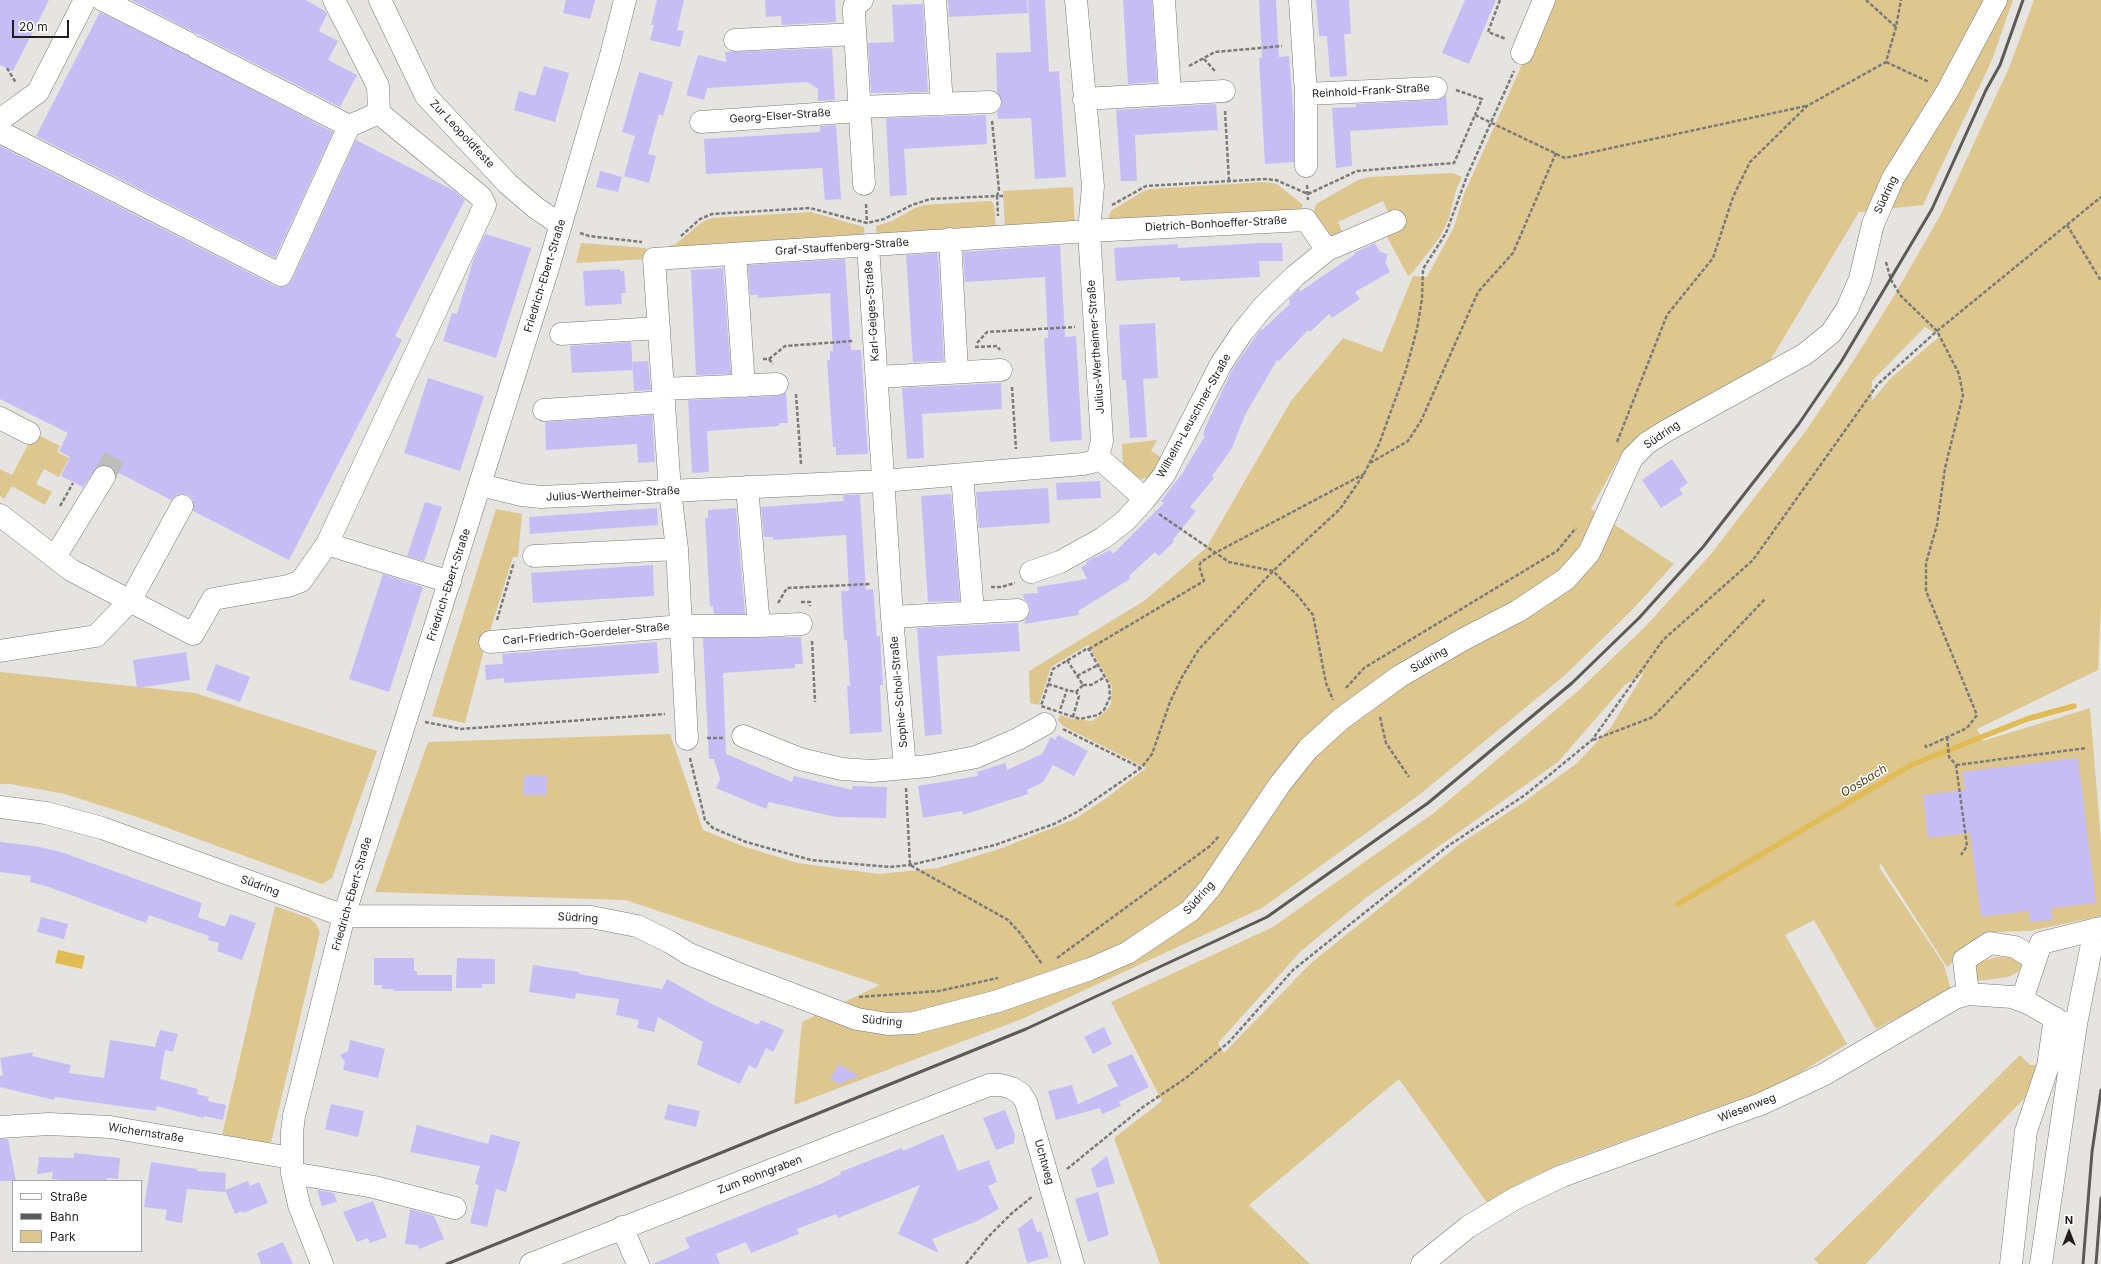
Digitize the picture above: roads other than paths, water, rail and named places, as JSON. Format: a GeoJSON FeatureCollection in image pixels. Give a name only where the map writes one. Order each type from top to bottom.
{"type":"FeatureCollection","features":[{"type":"Feature","properties":{"kind":"street"},"geometry":{"type":"LineString","coordinates":[[0,120],[38,92],[85,0]]}},
{"type":"Feature","properties":{"kind":"street"},"geometry":{"type":"LineString","coordinates":[[103,0],[349,126]]}},
{"type":"Feature","properties":{"kind":"street"},"geometry":{"type":"LineString","coordinates":[[2,520],[71,570],[193,634],[214,599],[288,586],[301,582],[327,544],[485,205],[481,197],[379,113],[378,86],[334,0]]}},
{"type":"Feature","properties":{"kind":"street","name":"Zur Leopoldfeste"},"geometry":{"type":"LineString","coordinates":[[380,0],[426,96],[508,184],[536,208],[561,225]]}},
{"type":"Feature","properties":{"kind":"street","name":"Friedrich-Ebert-Straße"},"geometry":{"type":"LineString","coordinates":[[322,1264],[299,1205],[292,1166],[294,1116],[344,916],[561,225],[610,59],[625,0]]}},
{"type":"Feature","properties":{"kind":"street"},"geometry":{"type":"LineString","coordinates":[[862,0],[854,7],[864,184]]}},
{"type":"Feature","properties":{"kind":"street"},"geometry":{"type":"LineString","coordinates":[[935,0],[942,104]]}},
{"type":"Feature","properties":{"kind":"street","name":"Julius-Wertheimer-Straße"},"geometry":{"type":"LineString","coordinates":[[480,485],[522,495],[541,497],[883,481],[1092,462],[1098,457],[1102,441],[1089,222],[1093,186],[1076,0]]}},
{"type":"Feature","properties":{"kind":"street"},"geometry":{"type":"LineString","coordinates":[[1164,0],[1170,85]]}},
{"type":"Feature","properties":{"kind":"street","name":"Reinhold-Frank-Straße"},"geometry":{"type":"LineString","coordinates":[[1300,0],[1306,94],[1306,166]]}},
{"type":"Feature","properties":{"kind":"street"},"geometry":{"type":"LineString","coordinates":[[1524,49],[1544,0]]}},
{"type":"Feature","properties":{"kind":"street","name":"Südring"},"geometry":{"type":"LineString","coordinates":[[0,807],[46,813],[102,828],[344,916],[591,917],[637,926],[670,942],[689,954],[831,1010],[857,1019],[888,1024],[914,1023],[998,1001],[1048,975],[1090,969],[1127,953],[1190,911],[1210,888],[1280,784],[1308,749],[1341,719],[1400,676],[1464,639],[1518,611],[1566,579],[1588,553],[1632,458],[1647,443],[1804,354],[1831,333],[1847,309],[1860,279],[1873,224],[1893,178],[1948,90],[1996,0]]}},
{"type":"Feature","properties":{"kind":"street"},"geometry":{"type":"LineString","coordinates":[[735,40],[855,34]]}},
{"type":"Feature","properties":{"kind":"street"},"geometry":{"type":"LineString","coordinates":[[1084,99],[1170,85],[1224,91]]}},
{"type":"Feature","properties":{"kind":"street","name":"Reinhold-Frank-Straße"},"geometry":{"type":"LineString","coordinates":[[1306,94],[1436,88]]}},
{"type":"Feature","properties":{"kind":"street","name":"Georg-Elser-Straße"},"geometry":{"type":"LineString","coordinates":[[701,122],[859,109],[990,102]]}},
{"type":"Feature","properties":{"kind":"street"},"geometry":{"type":"LineString","coordinates":[[0,132],[281,275],[349,126],[379,113]]}},
{"type":"Feature","properties":{"kind":"street","name":"Dietrich-Bonhoeffer-Straße"},"geometry":{"type":"LineString","coordinates":[[1089,222],[1306,220],[1327,250]]}},
{"type":"Feature","properties":{"kind":"street","name":"Wilhelm-Leuschner-Straße"},"geometry":{"type":"LineString","coordinates":[[1031,572],[1060,562],[1103,538],[1125,521],[1144,500],[1164,475],[1221,364],[1241,334],[1263,307],[1295,276],[1327,250],[1395,221]]}},
{"type":"Feature","properties":{"kind":"street","name":"Graf-Stauffenberg-Straße"},"geometry":{"type":"LineString","coordinates":[[670,491],[654,259],[999,236],[1089,222]]}},
{"type":"Feature","properties":{"kind":"street"},"geometry":{"type":"LineString","coordinates":[[950,239],[957,372]]}},
{"type":"Feature","properties":{"kind":"street","name":"Karl-Geiges-Straße"},"geometry":{"type":"LineString","coordinates":[[868,245],[883,481]]}},
{"type":"Feature","properties":{"kind":"street"},"geometry":{"type":"LineString","coordinates":[[735,254],[744,386]]}},
{"type":"Feature","properties":{"kind":"street"},"geometry":{"type":"LineString","coordinates":[[561,334],[659,328]]}},
{"type":"Feature","properties":{"kind":"street","name":"Karl-Geiges-Straße"},"geometry":{"type":"LineString","coordinates":[[877,377],[1001,370]]}},
{"type":"Feature","properties":{"kind":"street"},"geometry":{"type":"LineString","coordinates":[[544,410],[783,380]]}},
{"type":"Feature","properties":{"kind":"street"},"geometry":{"type":"LineString","coordinates":[[0,418],[29,433]]}},
{"type":"Feature","properties":{"kind":"street"},"geometry":{"type":"LineString","coordinates":[[1098,457],[1144,500]]}},
{"type":"Feature","properties":{"kind":"street"},"geometry":{"type":"LineString","coordinates":[[962,475],[973,612]]}},
{"type":"Feature","properties":{"kind":"street"},"geometry":{"type":"LineString","coordinates":[[54,557],[104,476]]}},
{"type":"Feature","properties":{"kind":"street","name":"Sophie-Scholl-Straße"},"geometry":{"type":"LineString","coordinates":[[883,481],[892,616],[905,768]]}},
{"type":"Feature","properties":{"kind":"street"},"geometry":{"type":"LineString","coordinates":[[747,487],[759,626]]}},
{"type":"Feature","properties":{"kind":"street","name":"Carl-Friedrich-Goerdeler-Straße"},"geometry":{"type":"LineString","coordinates":[[670,491],[677,549],[687,739]]}},
{"type":"Feature","properties":{"kind":"street"},"geometry":{"type":"LineString","coordinates":[[0,651],[96,636],[130,601],[182,506]]}},
{"type":"Feature","properties":{"kind":"street"},"geometry":{"type":"LineString","coordinates":[[327,544],[450,582]]}},
{"type":"Feature","properties":{"kind":"street"},"geometry":{"type":"LineString","coordinates":[[534,556],[677,549]]}},
{"type":"Feature","properties":{"kind":"street"},"geometry":{"type":"LineString","coordinates":[[892,616],[1018,610]]}},
{"type":"Feature","properties":{"kind":"street"},"geometry":{"type":"LineString","coordinates":[[682,626],[759,626],[801,624]]}},
{"type":"Feature","properties":{"kind":"street","name":"Carl-Friedrich-Goerdeler-Straße"},"geometry":{"type":"LineString","coordinates":[[490,642],[682,626]]}},
{"type":"Feature","properties":{"kind":"street"},"geometry":{"type":"LineString","coordinates":[[743,736],[775,751],[822,766],[872,771],[929,766],[976,757],[1018,739],[1052,718]]}},
{"type":"Feature","properties":{"kind":"street"},"geometry":{"type":"LineString","coordinates":[[2022,1000],[2041,943],[2098,928],[2076,1024],[2041,1264]]}},
{"type":"Feature","properties":{"kind":"street"},"geometry":{"type":"LineString","coordinates":[[1968,994],[1964,960],[1990,944],[2015,947],[2036,959]]}},
{"type":"Feature","properties":{"kind":"street","name":"Wiesenweg"},"geometry":{"type":"LineString","coordinates":[[1422,1264],[1468,1227],[1514,1199],[1562,1176],[1761,1104],[1823,1075],[1859,1045],[1955,998],[1968,994],[1992,995],[2022,1000],[2056,1018],[2060,1022],[2076,1024]]}},
{"type":"Feature","properties":{"kind":"street"},"geometry":{"type":"LineString","coordinates":[[2011,1264],[2026,1131],[2048,1066],[2056,1018]]}},
{"type":"Feature","properties":{"kind":"street","name":"Uchtweg"},"geometry":{"type":"LineString","coordinates":[[989,1085],[1001,1085],[1012,1088],[1021,1094],[1026,1102],[1073,1264]]}},
{"type":"Feature","properties":{"kind":"street","name":"Zum Rohngraben"},"geometry":{"type":"LineString","coordinates":[[531,1264],[622,1227],[889,1126],[989,1085]]}},
{"type":"Feature","properties":{"kind":"street","name":"Wichernstraße"},"geometry":{"type":"LineString","coordinates":[[0,1127],[50,1124],[110,1127],[292,1166]]}},
{"type":"Feature","properties":{"kind":"street"},"geometry":{"type":"LineString","coordinates":[[292,1166],[455,1208]]}},
{"type":"Feature","properties":{"kind":"street"},"geometry":{"type":"LineString","coordinates":[[622,1227],[638,1264]]}},
{"type":"Feature","properties":{"kind":"waterway","name":"Oosbach"},"geometry":{"type":"LineString","coordinates":[[1678,904],[1911,765],[2027,719],[2074,706]]}},
{"type":"Feature","properties":{"kind":"tunnel"},"geometry":{"type":"LineString","coordinates":[[104,477],[117,452]]}},
{"type":"Feature","properties":{"kind":"railway"},"geometry":{"type":"LineString","coordinates":[[447,1264],[1026,1029],[1267,917],[1428,803],[1572,683],[1639,618],[1703,547],[1798,425],[1841,362],[1932,209],[1986,90],[2000,65],[2023,0]]}},
{"type":"Feature","properties":{"kind":"railway"},"geometry":{"type":"LineString","coordinates":[[2083,1264],[2092,1152],[2101,1090]]}},
{"type":"Feature","properties":{"kind":"railway"},"geometry":{"type":"LineString","coordinates":[[2096,1264],[2101,1198]]}}]}
